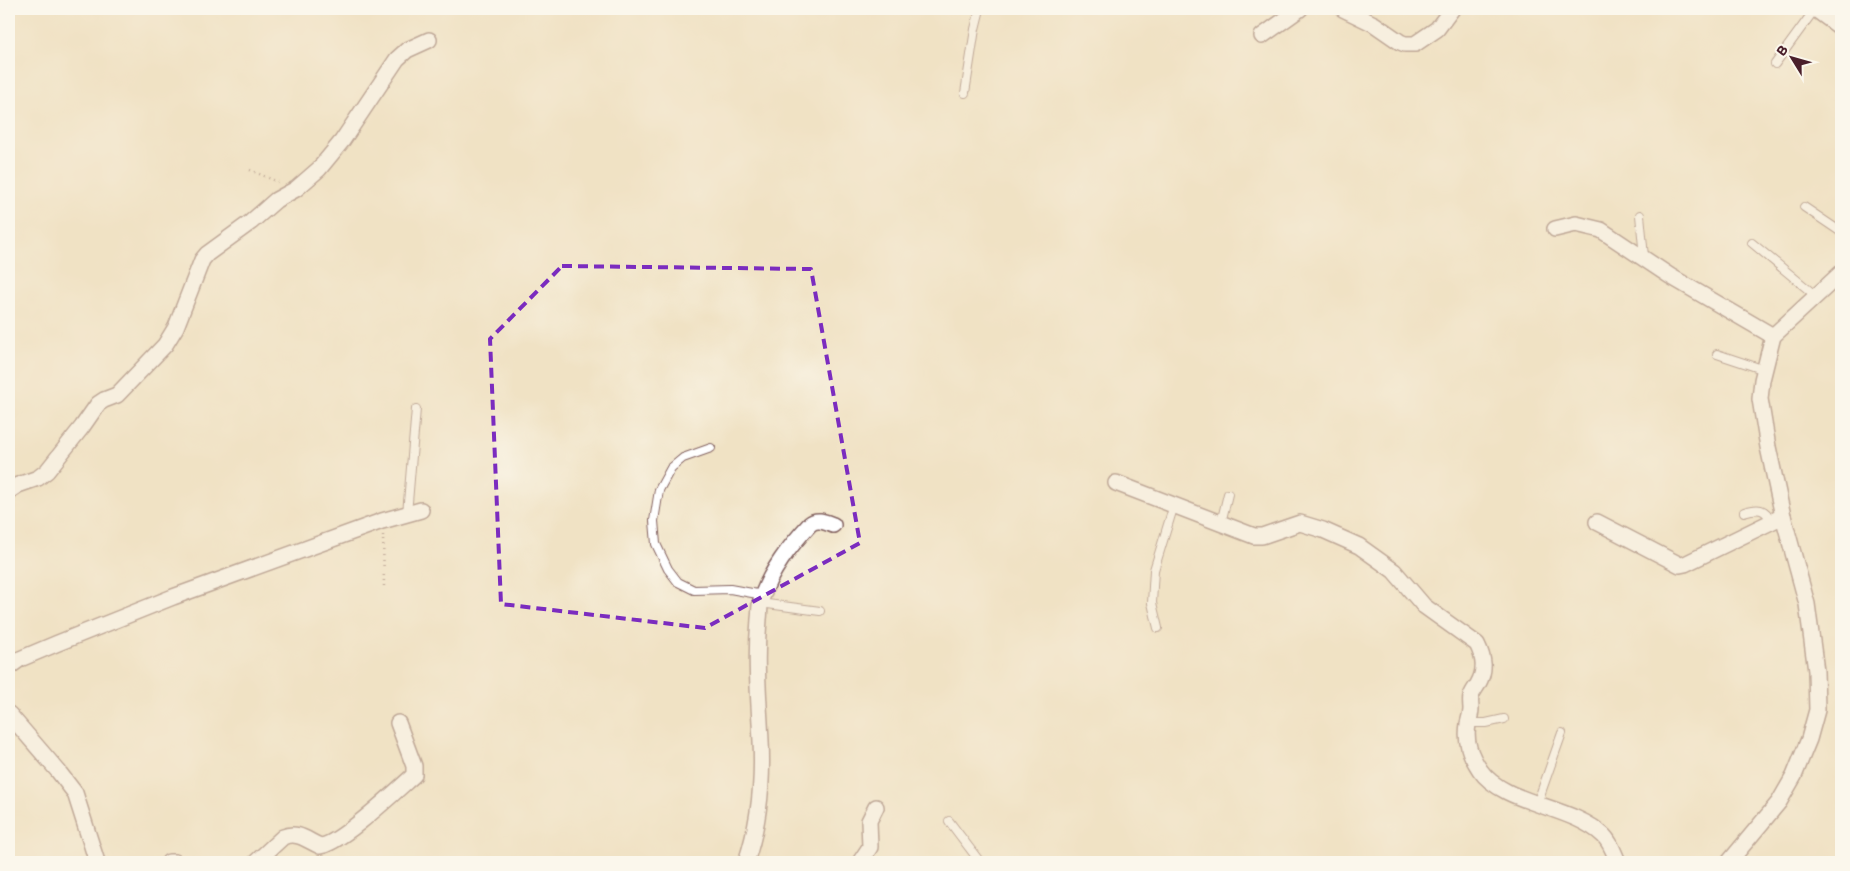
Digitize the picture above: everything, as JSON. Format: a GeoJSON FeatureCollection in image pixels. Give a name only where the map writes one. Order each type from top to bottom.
{"type":"FeatureCollection","features":[{"type":"Feature","properties":{"kind":"street"},"geometry":{"type":"LineString","coordinates":[[1262,36],[1300,9]]}},
{"type":"Feature","properties":{"kind":"street"},"geometry":{"type":"LineString","coordinates":[[1343,9],[1374,24],[1404,44],[1415,44],[1437,29],[1452,9]]}},
{"type":"Feature","properties":{"kind":"street"},"geometry":{"type":"LineString","coordinates":[[1815,9],[1841,28]]}},
{"type":"Feature","properties":{"kind":"street"},"geometry":{"type":"LineString","coordinates":[[9,491],[18,485],[38,478],[47,471],[98,404],[117,395],[165,345],[176,327],[202,260],[207,254],[251,222],[276,200],[296,189],[319,169],[342,141],[402,54],[429,40]]}},
{"type":"Feature","properties":{"kind":"street"},"geometry":{"type":"LineString","coordinates":[[1555,229],[1576,224],[1601,230],[1644,259],[1772,336]]}},
{"type":"Feature","properties":{"kind":"street"},"geometry":{"type":"LineString","coordinates":[[1729,862],[1779,802],[1794,776],[1809,739],[1817,710],[1816,671],[1807,604],[1777,519],[1760,399],[1772,336],[1841,273]]}},
{"type":"Feature","properties":{"kind":"street"},"geometry":{"type":"LineString","coordinates":[[1116,483],[1254,536],[1262,536],[1300,523],[1323,530],[1359,546],[1387,565],[1418,601],[1477,644],[1484,660],[1484,668],[1482,677],[1471,699],[1468,723],[1468,749],[1481,772],[1488,780],[1499,787],[1537,804],[1564,813],[1595,829],[1608,841],[1618,862]]}},
{"type":"Feature","properties":{"kind":"street"},"geometry":{"type":"LineString","coordinates":[[9,667],[20,659],[173,597],[382,521],[414,512]]}},
{"type":"Feature","properties":{"kind":"street"},"geometry":{"type":"LineString","coordinates":[[1596,522],[1680,565],[1777,519]]}},
{"type":"Feature","properties":{"kind":"street"},"geometry":{"type":"LineString","coordinates":[[746,862],[755,831],[761,774],[762,743],[756,675],[757,634],[762,599],[775,570],[810,524],[814,520],[819,520],[833,525]]}},
{"type":"Feature","properties":{"kind":"street"},"geometry":{"type":"LineString","coordinates":[[9,714],[58,771],[74,794],[97,862]]}},
{"type":"Feature","properties":{"kind":"street"},"geometry":{"type":"LineString","coordinates":[[256,862],[283,837],[288,835],[300,835],[320,846],[332,842],[364,820],[414,775],[414,766],[398,722]]}},
{"type":"Feature","properties":{"kind":"street"},"geometry":{"type":"LineString","coordinates":[[860,862],[870,847],[869,821],[876,807]]}},
{"type":"Feature","properties":{"kind":"street"},"geometry":{"type":"LineString","coordinates":[[169,862],[175,862]]}},
{"type":"Feature","properties":{"kind":"lane"},"geometry":{"type":"LineString","coordinates":[[966,92],[975,29],[980,9]]}},
{"type":"Feature","properties":{"kind":"lane"},"geometry":{"type":"LineString","coordinates":[[1775,64],[1815,9]]}},
{"type":"Feature","properties":{"kind":"lane"},"geometry":{"type":"LineString","coordinates":[[1804,207],[1841,232]]}},
{"type":"Feature","properties":{"kind":"lane"},"geometry":{"type":"LineString","coordinates":[[1640,215],[1644,259]]}},
{"type":"Feature","properties":{"kind":"lane"},"geometry":{"type":"LineString","coordinates":[[1752,243],[1816,296]]}},
{"type":"Feature","properties":{"kind":"lane"},"geometry":{"type":"LineString","coordinates":[[1718,354],[1765,370]]}},
{"type":"Feature","properties":{"kind":"lane"},"geometry":{"type":"LineString","coordinates":[[414,512],[416,409]]}},
{"type":"Feature","properties":{"kind":"lane"},"geometry":{"type":"LineString","coordinates":[[711,448],[683,458],[671,468],[659,490],[654,521],[656,544],[668,569],[678,582],[694,590],[730,589],[762,599],[820,611]]}},
{"type":"Feature","properties":{"kind":"lane"},"geometry":{"type":"LineString","coordinates":[[1221,523],[1228,494]]}},
{"type":"Feature","properties":{"kind":"lane"},"geometry":{"type":"LineString","coordinates":[[1158,628],[1152,603],[1154,570],[1174,505]]}},
{"type":"Feature","properties":{"kind":"lane"},"geometry":{"type":"LineString","coordinates":[[1744,512],[1754,509],[1763,510],[1769,516],[1777,519]]}},
{"type":"Feature","properties":{"kind":"lane"},"geometry":{"type":"LineString","coordinates":[[1468,723],[1486,724],[1504,719]]}},
{"type":"Feature","properties":{"kind":"lane"},"geometry":{"type":"LineString","coordinates":[[1537,804],[1562,733]]}},
{"type":"Feature","properties":{"kind":"lane"},"geometry":{"type":"LineString","coordinates":[[949,821],[980,862]]}},
{"type":"Feature","properties":{"kind":"path"},"geometry":{"type":"LineString","coordinates":[[250,170],[296,189]]}},
{"type":"Feature","properties":{"kind":"path"},"geometry":{"type":"LineString","coordinates":[[382,521],[384,586]]}},
{"type":"Feature","properties":{"kind":"highlighted area"},"geometry":{"type":"Polygon","coordinates":[[[562,266],[811,269],[860,543],[705,628],[501,604],[490,339],[562,266]]]}}]}
